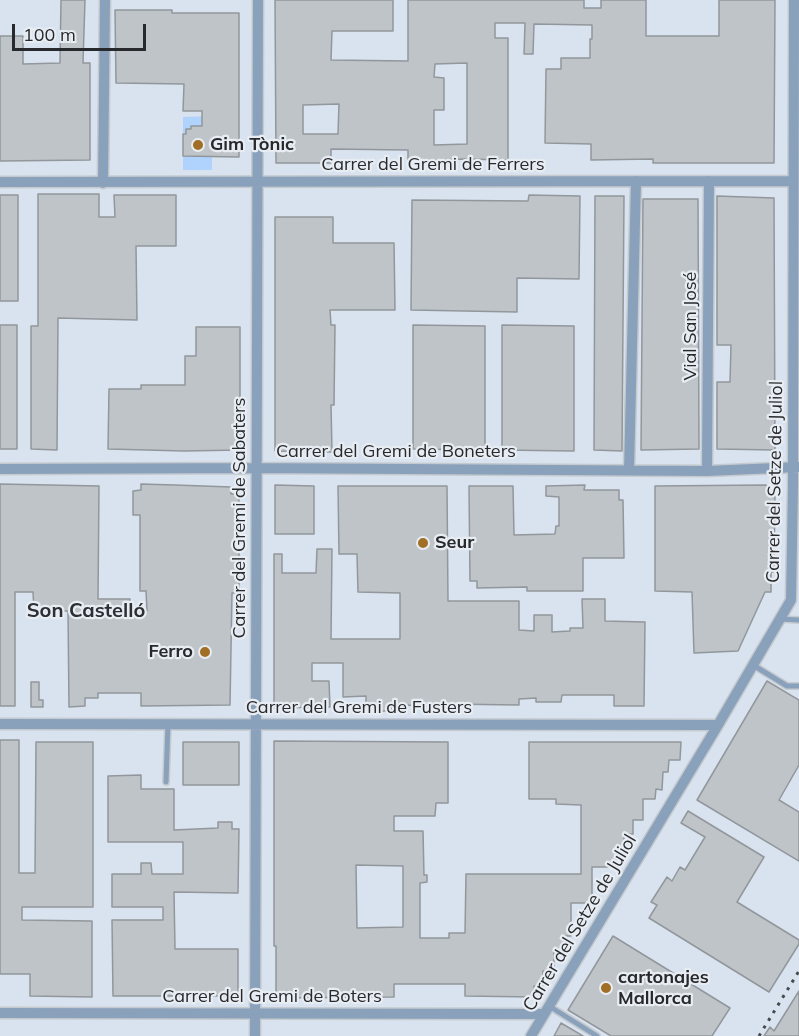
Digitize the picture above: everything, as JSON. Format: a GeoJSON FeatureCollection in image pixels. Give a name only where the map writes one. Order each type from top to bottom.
{"type":"FeatureCollection","features":[{"type":"Feature","properties":{"kind":"street"},"geometry":{"type":"LineString","coordinates":[[103,183],[105,0]]}},
{"type":"Feature","properties":{"kind":"street","name":"Carrer del Gremi de Sabaters"},"geometry":{"type":"LineString","coordinates":[[255,1036],[258,0]]}},
{"type":"Feature","properties":{"kind":"street","name":"Carrer del Setze de Juliol"},"geometry":{"type":"LineString","coordinates":[[531,1036],[718,725],[790,600],[795,552],[796,485],[794,0]]}},
{"type":"Feature","properties":{"kind":"street"},"geometry":{"type":"LineString","coordinates":[[630,470],[636,181]]}},
{"type":"Feature","properties":{"kind":"street","name":"Vial San José"},"geometry":{"type":"LineString","coordinates":[[707,471],[709,181]]}},
{"type":"Feature","properties":{"kind":"street","name":"Carrer del Gremi de Ferrers"},"geometry":{"type":"LineString","coordinates":[[0,182],[793,181]]}},
{"type":"Feature","properties":{"kind":"street","name":"Carrer del Gremi de Boneters"},"geometry":{"type":"LineString","coordinates":[[0,469],[707,471],[796,467]]}},
{"type":"Feature","properties":{"kind":"street","name":"Carrer del Gremi de Fusters"},"geometry":{"type":"LineString","coordinates":[[0,724],[718,725]]}},
{"type":"Feature","properties":{"kind":"street","name":"Carrer del Gremi de Boters"},"geometry":{"type":"LineString","coordinates":[[0,1013],[547,1010]]}},
{"type":"Feature","properties":{"kind":"lane"},"geometry":{"type":"LineString","coordinates":[[779,619],[799,620]]}},
{"type":"Feature","properties":{"kind":"lane"},"geometry":{"type":"LineString","coordinates":[[753,665],[787,686],[799,686]]}},
{"type":"Feature","properties":{"kind":"lane"},"geometry":{"type":"LineString","coordinates":[[166,782],[168,724]]}},
{"type":"Feature","properties":{"kind":"lane"},"geometry":{"type":"LineString","coordinates":[[547,1010],[597,1036]]}},
{"type":"Feature","properties":{"kind":"shaded area"},"geometry":{"type":"Polygon","coordinates":[[[0,0],[799,0],[799,1036],[0,1036],[0,0]]]}},
{"type":"Feature","properties":{"kind":"shaded area","name":"Gim Tònic"},"geometry":{"type":"Polygon","coordinates":[[[212,116],[212,170],[183,170],[183,117],[212,116]]]}},
{"type":"Feature","properties":{"kind":"building"},"geometry":{"type":"Polygon","coordinates":[[[61,0],[85,0],[83,63],[90,63],[90,160],[0,161],[0,36],[23,36],[23,64],[60,63],[61,0]]]}},
{"type":"Feature","properties":{"kind":"building"},"geometry":{"type":"Polygon","coordinates":[[[275,0],[393,0],[393,31],[332,31],[331,60],[408,61],[408,0],[584,0],[584,8],[601,8],[601,0],[646,0],[646,36],[719,36],[719,0],[775,0],[774,163],[653,163],[653,159],[591,160],[591,144],[545,143],[546,69],[561,69],[561,58],[590,58],[592,25],[534,24],[533,54],[524,54],[525,23],[495,23],[495,38],[508,38],[508,160],[408,161],[408,150],[331,149],[331,163],[276,163],[275,0]],[[467,63],[435,64],[434,77],[444,78],[444,110],[434,110],[434,145],[467,144],[467,63]],[[339,104],[303,105],[303,134],[338,134],[339,104]]]}},
{"type":"Feature","properties":{"kind":"building"},"geometry":{"type":"Polygon","coordinates":[[[115,10],[239,13],[239,157],[183,156],[183,134],[186,134],[186,129],[191,129],[191,126],[202,126],[202,111],[183,111],[184,84],[116,83],[115,10]]]}},
{"type":"Feature","properties":{"kind":"building"},"geometry":{"type":"Polygon","coordinates":[[[38,194],[99,194],[99,217],[115,217],[114,195],[176,195],[176,246],[136,246],[137,320],[58,318],[57,450],[31,449],[31,326],[38,326],[38,194]]]}},
{"type":"Feature","properties":{"kind":"building"},"geometry":{"type":"Polygon","coordinates":[[[0,195],[18,195],[18,301],[0,301],[0,195]]]}},
{"type":"Feature","properties":{"kind":"building"},"geometry":{"type":"Polygon","coordinates":[[[529,195],[580,196],[579,279],[517,278],[517,312],[411,310],[412,200],[528,201],[529,195]]]}},
{"type":"Feature","properties":{"kind":"building"},"geometry":{"type":"Polygon","coordinates":[[[595,196],[624,196],[622,451],[594,450],[595,196]]]}},
{"type":"Feature","properties":{"kind":"building"},"geometry":{"type":"Polygon","coordinates":[[[717,196],[774,198],[775,450],[717,449],[717,382],[730,382],[731,345],[717,345],[717,196]]]}},
{"type":"Feature","properties":{"kind":"building"},"geometry":{"type":"Polygon","coordinates":[[[643,199],[698,199],[699,449],[641,450],[643,199]]]}},
{"type":"Feature","properties":{"kind":"building"},"geometry":{"type":"Polygon","coordinates":[[[275,217],[333,217],[333,243],[394,243],[395,310],[330,310],[331,325],[335,325],[334,405],[331,405],[332,452],[275,451],[275,217]]]}},
{"type":"Feature","properties":{"kind":"building"},"geometry":{"type":"Polygon","coordinates":[[[0,325],[17,325],[17,449],[0,449],[0,325]]]}},
{"type":"Feature","properties":{"kind":"building"},"geometry":{"type":"Polygon","coordinates":[[[413,325],[485,326],[485,450],[413,449],[413,325]]]}},
{"type":"Feature","properties":{"kind":"building"},"geometry":{"type":"Polygon","coordinates":[[[502,325],[574,326],[574,451],[502,450],[502,325]]]}},
{"type":"Feature","properties":{"kind":"building"},"geometry":{"type":"Polygon","coordinates":[[[196,327],[240,327],[240,450],[108,449],[109,389],[141,389],[141,385],[185,385],[185,356],[196,356],[196,327]]]}},
{"type":"Feature","properties":{"kind":"building"},"geometry":{"type":"Polygon","coordinates":[[[0,484],[99,486],[98,599],[130,599],[130,610],[147,611],[146,591],[140,591],[140,515],[133,515],[133,491],[141,490],[141,484],[231,487],[231,494],[239,494],[239,593],[232,593],[230,705],[141,706],[141,693],[98,693],[98,698],[85,698],[85,706],[69,707],[68,611],[34,611],[33,592],[15,592],[15,706],[0,706],[0,484]]]}},
{"type":"Feature","properties":{"kind":"building"},"geometry":{"type":"Polygon","coordinates":[[[275,485],[314,486],[314,534],[275,534],[275,485]]]}},
{"type":"Feature","properties":{"kind":"building"},"geometry":{"type":"Polygon","coordinates":[[[585,485],[584,490],[619,490],[619,500],[623,500],[624,558],[583,558],[583,591],[527,591],[527,587],[477,588],[477,581],[470,581],[469,486],[513,486],[514,535],[555,534],[556,526],[559,526],[559,497],[546,496],[546,486],[585,485]]]}},
{"type":"Feature","properties":{"kind":"building"},"geometry":{"type":"Polygon","coordinates":[[[766,485],[775,492],[774,572],[771,572],[771,592],[765,592],[738,651],[694,653],[692,592],[655,591],[655,486],[766,485]]]}},
{"type":"Feature","properties":{"kind":"building"},"geometry":{"type":"Polygon","coordinates":[[[338,486],[447,486],[448,601],[519,601],[519,630],[534,631],[534,615],[552,615],[552,632],[583,628],[582,599],[605,599],[605,621],[645,622],[644,706],[614,706],[614,695],[562,695],[561,702],[536,702],[536,698],[519,699],[519,705],[447,704],[447,708],[392,704],[392,711],[366,711],[366,696],[343,697],[343,663],[312,663],[312,681],[329,681],[330,707],[274,708],[274,554],[282,554],[282,573],[316,573],[317,549],[332,549],[331,639],[400,639],[400,593],[358,592],[357,554],[339,554],[338,486]]]}},
{"type":"Feature","properties":{"kind":"building"},"geometry":{"type":"Polygon","coordinates":[[[767,681],[799,700],[799,765],[779,800],[799,812],[799,861],[697,800],[767,681]]]}},
{"type":"Feature","properties":{"kind":"building"},"geometry":{"type":"Polygon","coordinates":[[[31,682],[39,682],[39,700],[43,700],[43,707],[31,707],[31,682]]]}},
{"type":"Feature","properties":{"kind":"building"},"geometry":{"type":"Polygon","coordinates":[[[0,740],[19,740],[19,873],[35,873],[36,742],[93,742],[93,907],[22,907],[22,920],[92,921],[92,997],[30,996],[30,974],[0,974],[0,740]]]}},
{"type":"Feature","properties":{"kind":"building"},"geometry":{"type":"Polygon","coordinates":[[[274,741],[448,742],[448,803],[436,803],[435,816],[394,816],[394,831],[423,831],[424,875],[427,875],[427,882],[420,883],[420,938],[449,938],[449,933],[465,933],[466,874],[581,874],[581,805],[556,804],[556,799],[529,799],[529,742],[681,742],[680,760],[669,760],[668,772],[663,772],[662,790],[656,789],[655,799],[643,799],[643,820],[633,820],[633,834],[624,834],[624,851],[616,851],[616,867],[592,867],[592,903],[571,903],[571,936],[564,936],[564,952],[554,952],[554,966],[548,966],[548,971],[543,971],[543,986],[534,986],[534,997],[465,996],[465,984],[394,984],[394,997],[276,998],[276,946],[274,946],[274,741]],[[356,865],[357,928],[403,927],[403,866],[356,865]]]}},
{"type":"Feature","properties":{"kind":"building"},"geometry":{"type":"Polygon","coordinates":[[[183,742],[239,742],[239,785],[183,785],[183,742]]]}},
{"type":"Feature","properties":{"kind":"building"},"geometry":{"type":"Polygon","coordinates":[[[141,775],[141,789],[174,789],[174,830],[218,828],[218,822],[232,822],[232,829],[239,829],[238,893],[174,892],[175,949],[238,949],[238,996],[113,996],[112,920],[163,920],[163,907],[112,907],[112,874],[141,874],[141,863],[151,863],[152,874],[183,874],[183,842],[108,842],[108,776],[141,775]]]}},
{"type":"Feature","properties":{"kind":"building"},"geometry":{"type":"Polygon","coordinates":[[[688,811],[764,857],[737,902],[799,940],[799,944],[769,992],[649,918],[657,905],[651,902],[667,877],[672,881],[680,867],[685,870],[705,837],[681,823],[688,811]]]}},
{"type":"Feature","properties":{"kind":"building"},"geometry":{"type":"Polygon","coordinates":[[[613,936],[730,1008],[712,1036],[611,1036],[568,1010],[613,936]]]}},
{"type":"Feature","properties":{"kind":"building"},"geometry":{"type":"Polygon","coordinates":[[[799,991],[799,1036],[764,1036],[770,1027],[774,1031],[799,991]]]}},
{"type":"Feature","properties":{"kind":"building"},"geometry":{"type":"Polygon","coordinates":[[[561,1023],[583,1036],[554,1036],[561,1023]]]}},
{"type":"Feature","properties":{"kind":"railway"},"geometry":{"type":"LineString","coordinates":[[759,1036],[799,971]]}},
{"type":"Feature","properties":{"kind":"place","name":"Gim Tònic"},"geometry":{"type":"Point","coordinates":[198,145]}},
{"type":"Feature","properties":{"kind":"place","name":"Seur"},"geometry":{"type":"Point","coordinates":[423,543]}},
{"type":"Feature","properties":{"kind":"place","name":"Ferro"},"geometry":{"type":"Point","coordinates":[205,652]}},
{"type":"Feature","properties":{"kind":"place","name":"cartonajes Mallorca"},"geometry":{"type":"Point","coordinates":[606,988]}},
{"type":"Feature","properties":{"kind":"district","name":"Son Castelló"},"geometry":{"type":"Point","coordinates":[86,611]}}]}
